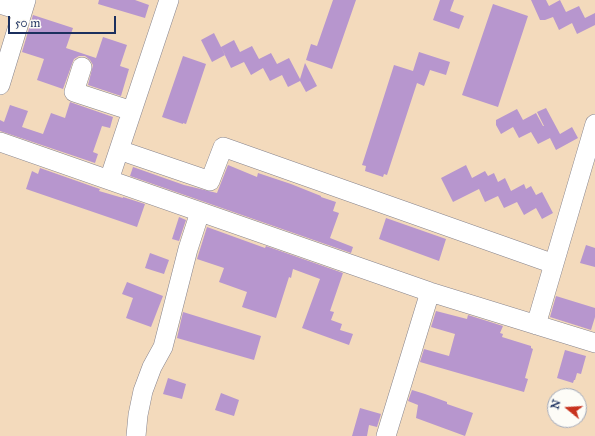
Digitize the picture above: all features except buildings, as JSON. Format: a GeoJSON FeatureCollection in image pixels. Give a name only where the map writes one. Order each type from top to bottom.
{"type":"FeatureCollection","features":[{"type":"Feature","properties":{"kind":"street"},"geometry":{"type":"LineString","coordinates":[[109,180],[169,0]]}},
{"type":"Feature","properties":{"kind":"street"},"geometry":{"type":"LineString","coordinates":[[0,4],[24,5],[0,85]]}},
{"type":"Feature","properties":{"kind":"street"},"geometry":{"type":"LineString","coordinates":[[82,68],[74,92],[132,111]]}},
{"type":"Feature","properties":{"kind":"street"},"geometry":{"type":"LineString","coordinates":[[536,325],[595,124]]}},
{"type":"Feature","properties":{"kind":"street"},"geometry":{"type":"LineString","coordinates":[[0,142],[430,292],[595,343]]}},
{"type":"Feature","properties":{"kind":"street"},"geometry":{"type":"LineString","coordinates":[[119,150],[210,181],[223,147],[554,264]]}},
{"type":"Feature","properties":{"kind":"street"},"geometry":{"type":"LineString","coordinates":[[136,436],[138,415],[143,391],[152,367],[163,347],[188,249],[200,212]]}},
{"type":"Feature","properties":{"kind":"street"},"geometry":{"type":"LineString","coordinates":[[386,436],[430,292]]}}]}
